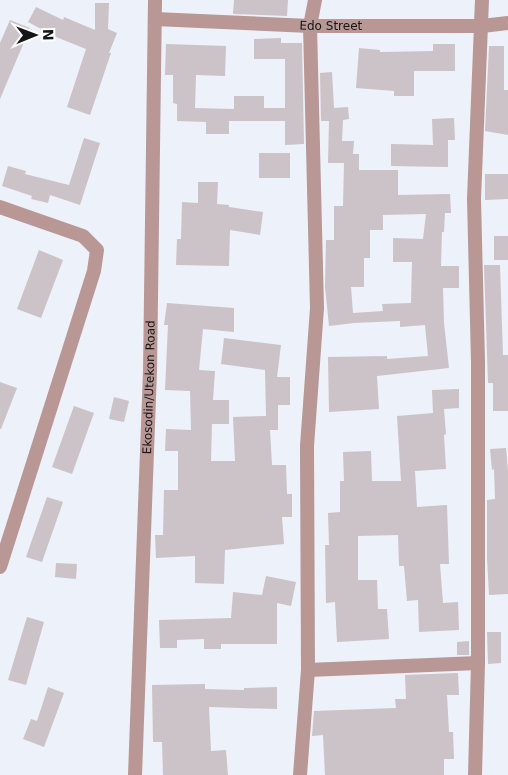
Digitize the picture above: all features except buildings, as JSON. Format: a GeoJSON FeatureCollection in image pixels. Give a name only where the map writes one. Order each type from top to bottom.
{"type":"FeatureCollection","features":[{"type":"Feature","properties":{"kind":"street","name":"Ekosodin/Utekon Road"},"geometry":{"type":"LineString","coordinates":[[135,775],[149,380],[155,0]]}},
{"type":"Feature","properties":{"kind":"street"},"geometry":{"type":"LineString","coordinates":[[300,775],[308,670],[307,446],[317,308],[310,26],[315,0]]}},
{"type":"Feature","properties":{"kind":"street"},"geometry":{"type":"LineString","coordinates":[[476,775],[478,362],[474,199],[482,0]]}},
{"type":"Feature","properties":{"kind":"street","name":"Edo Street"},"geometry":{"type":"LineString","coordinates":[[155,19],[310,26],[482,26],[508,23]]}},
{"type":"Feature","properties":{"kind":"street"},"geometry":{"type":"LineString","coordinates":[[0,207],[83,236],[97,250],[94,271],[0,567]]}},
{"type":"Feature","properties":{"kind":"street"},"geometry":{"type":"LineString","coordinates":[[308,670],[478,663]]}}]}
